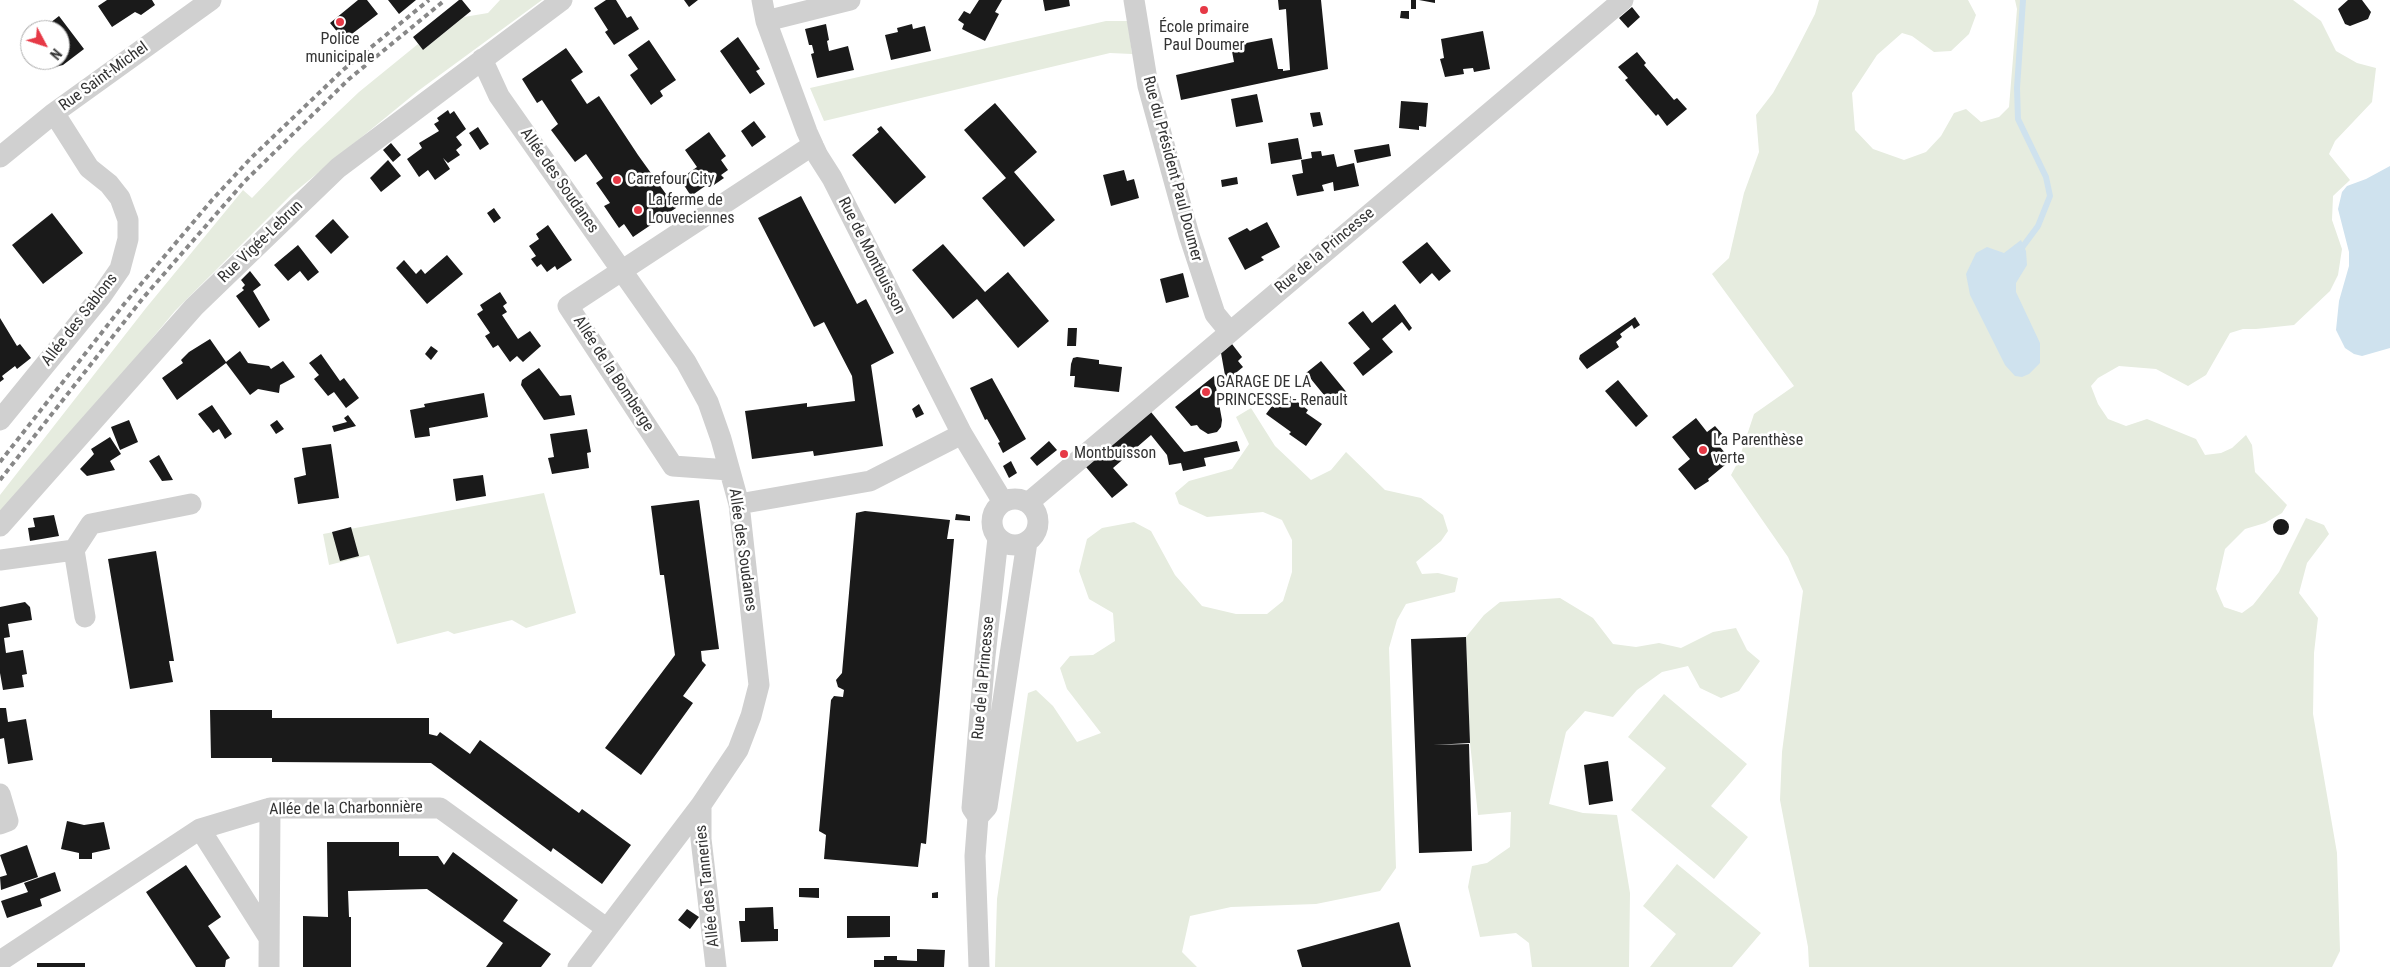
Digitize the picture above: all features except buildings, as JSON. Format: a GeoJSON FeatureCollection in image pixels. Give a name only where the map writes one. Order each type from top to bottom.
{"type":"FeatureCollection","features":[{"type":"Feature","properties":{"kind":"street","name":"Rue Saint-Michel"},"geometry":{"type":"LineString","coordinates":[[0,157],[54,113],[212,0]]}},
{"type":"Feature","properties":{"kind":"street","name":"Rue Vigée-Lebrun"},"geometry":{"type":"LineString","coordinates":[[0,526],[194,307],[338,168],[562,0]]}},
{"type":"Feature","properties":{"kind":"street","name":"Rue de Montbuisson"},"geometry":{"type":"LineString","coordinates":[[762,0],[766,21],[813,145],[962,434],[1003,502]]}},
{"type":"Feature","properties":{"kind":"street"},"geometry":{"type":"LineString","coordinates":[[766,21],[850,0]]}},
{"type":"Feature","properties":{"kind":"street","name":"Rue du Président Paul Doumer"},"geometry":{"type":"LineString","coordinates":[[1134,0],[1148,86],[1188,235],[1215,314],[1230,331]]}},
{"type":"Feature","properties":{"kind":"street","name":"Rue de la Princesse"},"geometry":{"type":"LineString","coordinates":[[1028,503],[1623,0]]}},
{"type":"Feature","properties":{"kind":"street","name":"Allée des Soudanes"},"geometry":{"type":"LineString","coordinates":[[482,59],[499,96],[686,362],[708,402],[721,439],[739,504],[759,685],[752,716],[738,750],[701,805],[578,967]]}},
{"type":"Feature","properties":{"kind":"street","name":"Allée des Sablons"},"geometry":{"type":"LineString","coordinates":[[0,420],[102,295],[120,269],[128,239],[128,220],[120,198],[110,184],[89,168],[54,113]]}},
{"type":"Feature","properties":{"kind":"street","name":"Allée de la Bomberge"},"geometry":{"type":"LineString","coordinates":[[729,470],[673,466],[568,306],[813,145]]}},
{"type":"Feature","properties":{"kind":"street"},"geometry":{"type":"LineString","coordinates":[[739,504],[870,481],[962,434]]}},
{"type":"Feature","properties":{"kind":"street"},"geometry":{"type":"LineString","coordinates":[[1016,499],[1028,503],[1034,508],[1038,523],[1033,537],[1027,542],[1015,545],[998,538],[992,526],[994,512],[1003,502],[1016,499]]}},
{"type":"Feature","properties":{"kind":"street"},"geometry":{"type":"LineString","coordinates":[[85,617],[74,550],[91,524],[191,504]]}},
{"type":"Feature","properties":{"kind":"street","name":"Rue de la Princesse"},"geometry":{"type":"LineString","coordinates":[[979,967],[976,856],[978,816],[972,808],[998,538]]}},
{"type":"Feature","properties":{"kind":"street","name":"Rue de la Princesse"},"geometry":{"type":"LineString","coordinates":[[978,816],[987,807],[1027,542]]}},
{"type":"Feature","properties":{"kind":"street"},"geometry":{"type":"LineString","coordinates":[[0,560],[74,550]]}},
{"type":"Feature","properties":{"kind":"street"},"geometry":{"type":"LineString","coordinates":[[989,620],[1015,624]]}},
{"type":"Feature","properties":{"kind":"street"},"geometry":{"type":"LineString","coordinates":[[0,794],[8,821],[0,824]]}},
{"type":"Feature","properties":{"kind":"street","name":"Allée des Tanneries"},"geometry":{"type":"LineString","coordinates":[[701,805],[701,839],[716,967]]}},
{"type":"Feature","properties":{"kind":"street"},"geometry":{"type":"LineString","coordinates":[[269,967],[270,808]]}},
{"type":"Feature","properties":{"kind":"street","name":"Allée de la Charbonnière"},"geometry":{"type":"LineString","coordinates":[[0,961],[200,829],[270,808],[440,808],[606,928]]}},
{"type":"Feature","properties":{"kind":"street"},"geometry":{"type":"LineString","coordinates":[[200,829],[270,938]]}},
{"type":"Feature","properties":{"kind":"shaded area"},"geometry":{"type":"Polygon","coordinates":[[[500,0],[542,0],[418,91],[291,195],[175,311],[113,385],[0,513],[0,495],[146,308],[243,190],[252,198],[299,149],[359,92],[418,44],[423,50],[464,17],[488,13],[500,0]]]}},
{"type":"Feature","properties":{"kind":"shaded area"},"geometry":{"type":"Polygon","coordinates":[[[1819,0],[1968,0],[1976,15],[1969,34],[1951,51],[1934,52],[1912,36],[1902,33],[1877,55],[1852,93],[1855,130],[1873,149],[1904,160],[1926,152],[1941,136],[1954,113],[1966,109],[1981,122],[1999,117],[2009,107],[2017,9],[2015,0],[2293,0],[2321,21],[2336,51],[2357,63],[2376,68],[2372,102],[2335,141],[2329,154],[2350,180],[2333,196],[2332,220],[2342,249],[2338,275],[2330,291],[2294,325],[2243,329],[2230,333],[2206,375],[2188,386],[2156,369],[2119,366],[2098,378],[2091,386],[2098,404],[2108,419],[2126,426],[2147,419],[2196,439],[2205,455],[2221,453],[2232,448],[2246,435],[2252,445],[2255,472],[2287,505],[2282,513],[2265,523],[2245,529],[2225,549],[2216,589],[2224,607],[2242,613],[2253,605],[2279,572],[2306,518],[2324,525],[2329,534],[2307,563],[2299,593],[2318,618],[2314,653],[2313,714],[2337,853],[2340,951],[2332,967],[1809,967],[1808,947],[1780,800],[1782,752],[1803,591],[1788,557],[1731,475],[1738,462],[1754,414],[1794,386],[1712,274],[1729,258],[1744,193],[1759,152],[1756,115],[1773,93],[1793,57],[1815,14],[1819,0]]]}},
{"type":"Feature","properties":{"kind":"shaded area"},"geometry":{"type":"Polygon","coordinates":[[[1106,21],[1128,21],[1132,54],[1110,53],[824,121],[810,88],[1106,21]]]}},
{"type":"Feature","properties":{"kind":"shaded area"},"geometry":{"type":"Polygon","coordinates":[[[1251,408],[1275,446],[1311,480],[1331,470],[1346,452],[1385,490],[1421,498],[1443,515],[1448,531],[1441,541],[1416,562],[1422,574],[1438,573],[1458,578],[1455,592],[1406,604],[1397,620],[1389,648],[1396,868],[1380,891],[1316,904],[1231,907],[1190,916],[1182,952],[1197,967],[995,967],[997,899],[1028,693],[1036,690],[1053,706],[1077,742],[1101,733],[1067,689],[1060,668],[1070,656],[1093,655],[1115,641],[1113,613],[1089,599],[1079,571],[1087,539],[1102,528],[1134,522],[1151,531],[1175,575],[1202,606],[1236,614],[1267,614],[1283,601],[1292,572],[1292,540],[1282,520],[1263,512],[1207,517],[1179,504],[1175,493],[1189,481],[1232,469],[1249,444],[1236,417],[1251,408]]]}},
{"type":"Feature","properties":{"kind":"shaded area"},"geometry":{"type":"Polygon","coordinates":[[[544,493],[576,613],[526,628],[512,620],[454,634],[448,631],[397,644],[369,555],[329,565],[323,534],[544,493]]]}},
{"type":"Feature","properties":{"kind":"shaded area"},"geometry":{"type":"Polygon","coordinates":[[[1560,598],[1593,618],[1613,644],[1636,647],[1659,643],[1681,648],[1713,632],[1736,628],[1747,650],[1760,661],[1739,691],[1721,698],[1700,688],[1688,666],[1662,672],[1637,690],[1613,717],[1585,711],[1566,732],[1549,804],[1583,813],[1617,815],[1630,893],[1629,967],[1532,967],[1529,943],[1516,933],[1480,937],[1468,887],[1472,866],[1487,863],[1510,847],[1511,812],[1478,815],[1470,743],[1466,637],[1484,615],[1500,602],[1560,598]]]}},
{"type":"Feature","properties":{"kind":"shaded area"},"geometry":{"type":"Polygon","coordinates":[[[1664,694],[1747,764],[1711,806],[1748,837],[1714,879],[1631,810],[1666,768],[1628,737],[1664,694]]]}},
{"type":"Feature","properties":{"kind":"shaded area"},"geometry":{"type":"Polygon","coordinates":[[[1677,864],[1761,933],[1732,967],[1650,967],[1676,934],[1643,906],[1677,864]]]}},
{"type":"Feature","properties":{"kind":"water"},"geometry":{"type":"Polygon","coordinates":[[[2390,166],[2390,348],[2362,356],[2354,354],[2345,348],[2336,330],[2339,301],[2349,266],[2349,252],[2338,209],[2342,192],[2347,186],[2366,179],[2390,166]]]}},
{"type":"Feature","properties":{"kind":"water"},"geometry":{"type":"Polygon","coordinates":[[[2021,240],[2026,251],[2027,265],[2016,283],[2016,292],[2040,343],[2040,363],[2029,374],[2022,377],[2015,376],[2005,365],[1970,295],[1966,274],[1976,253],[1987,247],[2004,253],[2021,240]]]}},
{"type":"Feature","properties":{"kind":"waterway"},"geometry":{"type":"LineString","coordinates":[[2018,253],[2038,226],[2050,196],[2046,177],[2018,119],[2017,88],[2023,0]]}},
{"type":"Feature","properties":{"kind":"railway"},"geometry":{"type":"LineString","coordinates":[[0,462],[125,303],[212,200],[251,158],[343,70],[429,0]]}},
{"type":"Feature","properties":{"kind":"railway"},"geometry":{"type":"LineString","coordinates":[[0,480],[143,298],[245,181],[349,79],[445,0]]}},
{"type":"Feature","properties":{"kind":"place","name":"École primaire Paul Doumer"},"geometry":{"type":"Point","coordinates":[1204,10]}},
{"type":"Feature","properties":{"kind":"place","name":"Police municipale"},"geometry":{"type":"Point","coordinates":[340,22]}},
{"type":"Feature","properties":{"kind":"place","name":"Carrefour City"},"geometry":{"type":"Point","coordinates":[617,180]}},
{"type":"Feature","properties":{"kind":"place","name":"La ferme de Louveciennes"},"geometry":{"type":"Point","coordinates":[638,210]}},
{"type":"Feature","properties":{"kind":"place","name":"GARAGE DE LA PRINCESSE - Renault"},"geometry":{"type":"Point","coordinates":[1206,392]}},
{"type":"Feature","properties":{"kind":"place","name":"La Parenthèse verte"},"geometry":{"type":"Point","coordinates":[1703,450]}},
{"type":"Feature","properties":{"kind":"place","name":"Montbuisson"},"geometry":{"type":"Point","coordinates":[1064,454]}}]}
